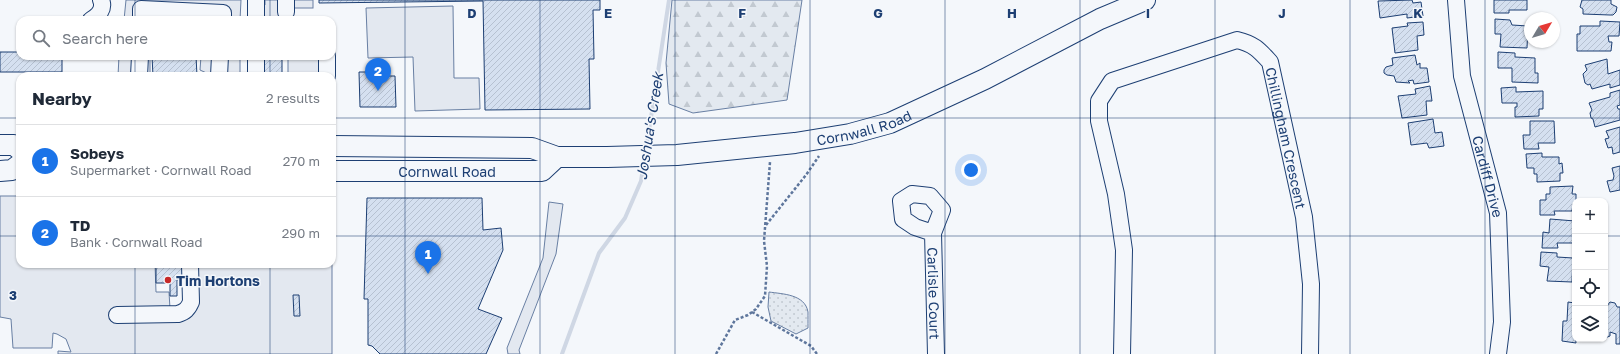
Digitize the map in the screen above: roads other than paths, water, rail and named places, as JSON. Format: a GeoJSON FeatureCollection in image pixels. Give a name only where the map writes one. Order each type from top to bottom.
{"type":"FeatureCollection","features":[{"type":"Feature","properties":{"kind":"main road","name":"Cornwall Road"},"geometry":{"type":"LineString","coordinates":[[336,146],[532,148],[557,157],[607,157],[677,155],[770,145],[850,134],[890,123],[985,79],[1100,19],[1145,0]]}},
{"type":"Feature","properties":{"kind":"main road"},"geometry":{"type":"LineString","coordinates":[[0,145],[14,145],[16,147]]}},
{"type":"Feature","properties":{"kind":"main road","name":"Cornwall Road"},"geometry":{"type":"LineString","coordinates":[[336,170],[542,171],[557,157]]}},
{"type":"Feature","properties":{"kind":"main road"},"geometry":{"type":"LineString","coordinates":[[0,171],[12,170],[16,167]]}},
{"type":"Feature","properties":{"kind":"street"},"geometry":{"type":"LineString","coordinates":[[97,16],[101,11],[101,0]]}},
{"type":"Feature","properties":{"kind":"street"},"geometry":{"type":"LineString","coordinates":[[256,0],[256,16]]}},
{"type":"Feature","properties":{"kind":"street","name":"Cardiff Drive"},"geometry":{"type":"LineString","coordinates":[[1456,0],[1462,76],[1498,213],[1502,322],[1498,354]]}},
{"type":"Feature","properties":{"kind":"street"},"geometry":{"type":"LineString","coordinates":[[141,16],[141,9],[223,13],[223,16]]}},
{"type":"Feature","properties":{"kind":"street","name":"Chillingham Crescent"},"geometry":{"type":"LineString","coordinates":[[1122,354],[1124,250],[1116,194],[1099,121],[1099,101],[1112,81],[1237,40],[1247,42],[1255,47],[1270,62],[1304,217],[1311,284],[1310,354]]}},
{"type":"Feature","properties":{"kind":"street"},"geometry":{"type":"LineString","coordinates":[[139,72],[140,60]]}},
{"type":"Feature","properties":{"kind":"street"},"geometry":{"type":"LineString","coordinates":[[219,72],[220,60]]}},
{"type":"Feature","properties":{"kind":"street"},"geometry":{"type":"LineString","coordinates":[[256,60],[256,72]]}},
{"type":"Feature","properties":{"kind":"street"},"geometry":{"type":"LineString","coordinates":[[327,60],[327,72]]}},
{"type":"Feature","properties":{"kind":"street","name":"Carlisle Court"},"geometry":{"type":"LineString","coordinates":[[933,233],[936,354]]}},
{"type":"Feature","properties":{"kind":"street"},"geometry":{"type":"LineString","coordinates":[[117,315],[183,313],[189,308],[191,302],[190,268]]}},
{"type":"Feature","properties":{"kind":"waterway","name":"Joshua's Creek"},"geometry":{"type":"LineString","coordinates":[[646,150],[669,0]]}},
{"type":"Feature","properties":{"kind":"waterway","name":"Joshua's Creek"},"geometry":{"type":"LineString","coordinates":[[562,354],[599,253],[625,218],[641,181],[644,161]]}},
{"type":"Feature","properties":{"kind":"place","name":"TD"},"geometry":{"type":"Point","coordinates":[378,91]}},
{"type":"Feature","properties":{"kind":"place","name":"Sobeys"},"geometry":{"type":"Point","coordinates":[428,274]}},
{"type":"Feature","properties":{"kind":"place","name":"Tim Hortons"},"geometry":{"type":"Point","coordinates":[168,280]}}]}
